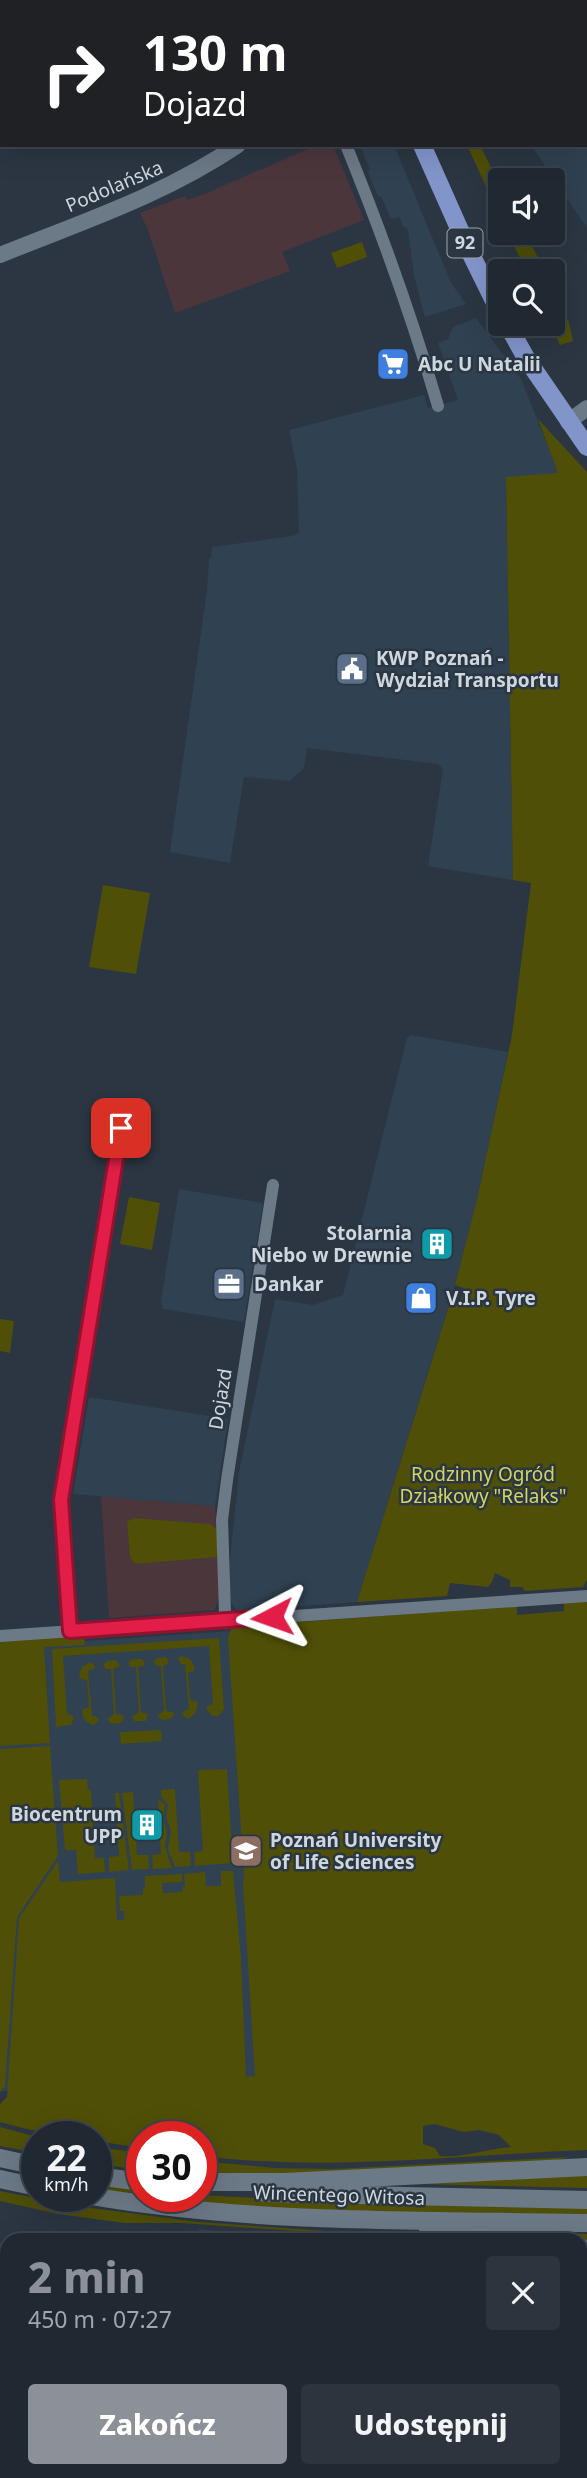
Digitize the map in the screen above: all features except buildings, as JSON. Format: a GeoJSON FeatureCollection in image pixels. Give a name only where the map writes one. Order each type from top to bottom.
{"type":"FeatureCollection","features":[{"type":"Feature","properties":{"kind":"main road","name":"92"},"geometry":{"type":"LineString","coordinates":[[423,147],[488,289]]}},
{"type":"Feature","properties":{"kind":"main road"},"geometry":{"type":"LineString","coordinates":[[514,336],[568,422],[587,447]]}},
{"type":"Feature","properties":{"kind":"main road"},"geometry":{"type":"LineString","coordinates":[[0,2158],[21,2163]]}},
{"type":"Feature","properties":{"kind":"main road"},"geometry":{"type":"LineString","coordinates":[[217,2182],[298,2181],[587,2167]]}},
{"type":"Feature","properties":{"kind":"main road"},"geometry":{"type":"LineString","coordinates":[[0,2179],[21,2184]]}},
{"type":"Feature","properties":{"kind":"main road","name":"Wincentego Witosa"},"geometry":{"type":"LineString","coordinates":[[217,2189],[306,2194],[587,2200]]}},
{"type":"Feature","properties":{"kind":"main road","name":"Wincentego Witosa"},"geometry":{"type":"LineString","coordinates":[[112,2199],[187,2208],[345,2218],[587,2222]]}},
{"type":"Feature","properties":{"kind":"main road"},"geometry":{"type":"LineString","coordinates":[[345,2218],[462,2233]]}},
{"type":"Feature","properties":{"kind":"street","name":"Podolańska"},"geometry":{"type":"LineString","coordinates":[[0,255],[165,189],[235,147]]}},
{"type":"Feature","properties":{"kind":"street"},"geometry":{"type":"LineString","coordinates":[[347,147],[390,255],[438,406]]}},
{"type":"Feature","properties":{"kind":"street"},"geometry":{"type":"LineString","coordinates":[[568,422],[587,408]]}},
{"type":"Feature","properties":{"kind":"street"},"geometry":{"type":"LineString","coordinates":[[70,1631],[61,1500],[121,1128]]}},
{"type":"Feature","properties":{"kind":"street","name":"Dojazd"},"geometry":{"type":"LineString","coordinates":[[223,1620],[222,1520],[273,1185]]}},
{"type":"Feature","properties":{"kind":"street"},"geometry":{"type":"LineString","coordinates":[[0,1636],[587,1596]]}},
{"type":"Feature","properties":{"kind":"shaded area"},"geometry":{"type":"Polygon","coordinates":[[[312,147],[334,147],[364,220],[282,252],[290,271],[175,313],[140,213],[185,196],[187,200],[312,147]]]}},
{"type":"Feature","properties":{"kind":"shaded area"},"geometry":{"type":"Polygon","coordinates":[[[361,147],[395,147],[451,283],[466,304],[425,317],[414,276],[408,229],[403,226],[400,217],[391,219],[381,196],[378,197],[368,172],[370,170],[361,147]]]}},
{"type":"Feature","properties":{"kind":"shaded area"},"geometry":{"type":"Polygon","coordinates":[[[532,147],[587,147],[587,228],[565,195],[565,168],[547,168],[532,147]]]}},
{"type":"Feature","properties":{"kind":"shaded area","name":"KWP Poznań - Wydział Transportu"},"geometry":{"type":"Polygon","coordinates":[[[476,318],[521,379],[559,474],[506,477],[513,880],[428,866],[443,769],[438,764],[307,748],[304,768],[290,781],[244,777],[230,863],[170,852],[212,547],[299,533],[297,469],[289,430],[424,395],[428,408],[458,400],[438,343],[448,339],[453,327],[476,318]]]}},
{"type":"Feature","properties":{"kind":"shaded area"},"geometry":{"type":"Polygon","coordinates":[[[411,1035],[508,1052],[477,1199],[455,1285],[357,1602],[237,1611],[230,1601],[228,1579],[239,1472],[275,1299],[313,1305],[343,1295],[407,1038],[411,1035]]]}},
{"type":"Feature","properties":{"kind":"shaded area","name":"Dankar"},"geometry":{"type":"Polygon","coordinates":[[[179,1189],[263,1203],[244,1322],[163,1309],[161,1301],[179,1189]]]}},
{"type":"Feature","properties":{"kind":"shaded area"},"geometry":{"type":"Polygon","coordinates":[[[89,1397],[228,1419],[215,1506],[73,1494],[89,1397]]]}},
{"type":"Feature","properties":{"kind":"shaded area"},"geometry":{"type":"Polygon","coordinates":[[[101,1496],[215,1506],[220,1598],[214,1610],[109,1618],[101,1496]]]}},
{"type":"Feature","properties":{"kind":"shaded area","name":"Poznań University of Life Sciences"},"geometry":{"type":"Polygon","coordinates":[[[517,1611],[479,1955],[218,2097],[0,2091],[0,1647],[517,1611]]]}},
{"type":"Feature","properties":{"kind":"shaded area"},"geometry":{"type":"Polygon","coordinates":[[[199,2229],[234,2233],[198,2233],[199,2229]]]}},
{"type":"Feature","properties":{"kind":"green space"},"geometry":{"type":"Polygon","coordinates":[[[468,147],[481,147],[491,168],[488,168],[488,191],[468,147]]]}},
{"type":"Feature","properties":{"kind":"green space"},"geometry":{"type":"Polygon","coordinates":[[[362,242],[367,257],[337,268],[331,253],[362,242]]]}},
{"type":"Feature","properties":{"kind":"green space"},"geometry":{"type":"Polygon","coordinates":[[[514,245],[531,245],[539,259],[520,259],[514,245]]]}},
{"type":"Feature","properties":{"kind":"green space"},"geometry":{"type":"Polygon","coordinates":[[[565,314],[573,341],[560,345],[556,336],[565,336],[565,314]]]}},
{"type":"Feature","properties":{"kind":"green space","name":"Rodzinny Ogród Działkowy \"Relaks\""},"geometry":{"type":"Polygon","coordinates":[[[538,419],[587,472],[587,1580],[583,1587],[525,1591],[522,1587],[510,1587],[510,1580],[495,1573],[488,1587],[450,1583],[447,1596],[357,1602],[451,1299],[460,1302],[464,1288],[455,1285],[477,1199],[512,1035],[531,883],[513,880],[506,477],[558,473],[538,419]]]}},
{"type":"Feature","properties":{"kind":"green space"},"geometry":{"type":"Polygon","coordinates":[[[103,885],[150,893],[136,974],[89,967],[103,885]]]}},
{"type":"Feature","properties":{"kind":"green space"},"geometry":{"type":"Polygon","coordinates":[[[129,1197],[160,1203],[152,1250],[120,1244],[129,1197]]]}},
{"type":"Feature","properties":{"kind":"green space"},"geometry":{"type":"Polygon","coordinates":[[[0,1319],[14,1321],[10,1353],[0,1351],[0,1319]]]}},
{"type":"Feature","properties":{"kind":"green space"},"geometry":{"type":"Polygon","coordinates":[[[133,1518],[210,1524],[217,1529],[218,1557],[135,1564],[130,1557],[127,1522],[133,1518]]]}},
{"type":"Feature","properties":{"kind":"green space","name":"Poznań University of Life Sciences"},"geometry":{"type":"Polygon","coordinates":[[[587,1601],[587,2150],[394,2161],[249,2161],[217,2158],[217,2121],[126,2121],[126,2146],[112,2143],[112,2121],[21,2121],[21,2127],[0,2122],[0,2104],[7,2097],[19,1918],[58,1861],[60,1882],[115,1878],[117,1920],[124,1920],[119,1896],[143,1895],[145,1876],[182,1874],[182,1882],[162,1883],[163,1893],[182,1892],[185,1886],[184,1874],[205,1872],[206,1886],[221,1886],[221,1871],[233,1871],[241,1958],[246,2077],[255,2076],[228,1637],[232,1627],[517,1606],[517,1615],[564,1611],[564,1603],[587,1601]],[[434,2124],[423,2126],[423,2144],[435,2148],[440,2156],[458,2156],[511,2147],[499,2135],[479,2130],[464,2132],[434,2124]]]}},
{"type":"Feature","properties":{"kind":"green space"},"geometry":{"type":"Polygon","coordinates":[[[84,1635],[85,1645],[44,1647],[50,1743],[0,1746],[0,1641],[84,1635]]]}},
{"type":"Feature","properties":{"kind":"green space"},"geometry":{"type":"Polygon","coordinates":[[[219,1638],[224,1709],[219,1716],[212,1716],[207,1710],[207,1706],[213,1704],[209,1646],[63,1656],[67,1714],[74,1718],[71,1725],[56,1727],[52,1649],[219,1638]]]}},
{"type":"Feature","properties":{"kind":"green space"},"geometry":{"type":"Polygon","coordinates":[[[181,1656],[190,1659],[195,1668],[188,1673],[190,1700],[197,1701],[197,1706],[188,1719],[182,1714],[189,1709],[185,1664],[181,1664],[178,1659],[181,1656]]]}},
{"type":"Feature","properties":{"kind":"green space"},"geometry":{"type":"Polygon","coordinates":[[[166,1657],[169,1663],[163,1666],[166,1711],[173,1712],[174,1715],[171,1719],[162,1720],[157,1715],[164,1711],[161,1666],[156,1666],[153,1662],[157,1658],[166,1657]]]}},
{"type":"Feature","properties":{"kind":"green space"},"geometry":{"type":"Polygon","coordinates":[[[132,1659],[145,1662],[144,1666],[138,1667],[141,1712],[148,1714],[146,1721],[134,1721],[132,1717],[139,1712],[136,1667],[131,1667],[128,1663],[132,1659]]]}},
{"type":"Feature","properties":{"kind":"green space"},"geometry":{"type":"Polygon","coordinates":[[[116,1660],[120,1666],[113,1669],[116,1714],[123,1715],[124,1718],[121,1723],[112,1724],[107,1719],[114,1714],[111,1669],[106,1669],[103,1665],[107,1661],[116,1660]]]}},
{"type":"Feature","properties":{"kind":"green space"},"geometry":{"type":"Polygon","coordinates":[[[91,1662],[95,1666],[88,1671],[92,1716],[99,1720],[94,1725],[83,1717],[83,1709],[89,1707],[87,1680],[81,1679],[79,1675],[82,1667],[91,1662]]]}},
{"type":"Feature","properties":{"kind":"green space"},"geometry":{"type":"Polygon","coordinates":[[[161,1730],[162,1741],[121,1744],[120,1732],[161,1730]]]}},
{"type":"Feature","properties":{"kind":"green space"},"geometry":{"type":"Polygon","coordinates":[[[50,1746],[58,1856],[17,1917],[5,2086],[0,2093],[0,1749],[50,1746]]]}},
{"type":"Feature","properties":{"kind":"green space"},"geometry":{"type":"Polygon","coordinates":[[[227,1769],[233,1863],[195,1866],[194,1852],[203,1851],[198,1770],[227,1769]]]}},
{"type":"Feature","properties":{"kind":"green space"},"geometry":{"type":"Polygon","coordinates":[[[87,1779],[88,1790],[91,1790],[95,1858],[104,1858],[105,1872],[78,1874],[76,1850],[65,1850],[59,1780],[87,1779]]]}},
{"type":"Feature","properties":{"kind":"green space"},"geometry":{"type":"Polygon","coordinates":[[[175,1789],[179,1852],[190,1852],[191,1866],[175,1867],[168,1849],[171,1831],[166,1816],[168,1805],[161,1796],[161,1790],[175,1789]]]}},
{"type":"Feature","properties":{"kind":"green space"},"geometry":{"type":"Polygon","coordinates":[[[133,1792],[137,1855],[148,1855],[149,1869],[132,1870],[122,1793],[133,1792]]]}},
{"type":"Feature","properties":{"kind":"green space"},"geometry":{"type":"Polygon","coordinates":[[[115,1793],[119,1793],[129,1870],[109,1872],[109,1857],[119,1856],[115,1793]]]}},
{"type":"Feature","properties":{"kind":"green space"},"geometry":{"type":"Polygon","coordinates":[[[158,1799],[165,1804],[165,1847],[172,1868],[153,1869],[152,1855],[161,1854],[158,1799]]]}},
{"type":"Feature","properties":{"kind":"green space"},"geometry":{"type":"Polygon","coordinates":[[[0,2127],[21,2133],[21,2150],[0,2146],[0,2127]]]}},
{"type":"Feature","properties":{"kind":"green space"},"geometry":{"type":"Polygon","coordinates":[[[112,2149],[126,2151],[126,2168],[112,2166],[112,2149]]]}},
{"type":"Feature","properties":{"kind":"green space"},"geometry":{"type":"Polygon","coordinates":[[[570,2157],[542,2163],[336,2176],[217,2176],[217,2163],[274,2168],[333,2169],[570,2157]]]}},
{"type":"Feature","properties":{"kind":"green space"},"geometry":{"type":"Polygon","coordinates":[[[587,2172],[587,2188],[419,2184],[587,2172]]]}},
{"type":"Feature","properties":{"kind":"green space"},"geometry":{"type":"Polygon","coordinates":[[[112,2185],[126,2187],[126,2195],[112,2193],[112,2185]]]}},
{"type":"Feature","properties":{"kind":"green space"},"geometry":{"type":"Polygon","coordinates":[[[0,2191],[21,2195],[21,2206],[0,2201],[0,2191]]]}},
{"type":"Feature","properties":{"kind":"green space"},"geometry":{"type":"Polygon","coordinates":[[[217,2196],[307,2201],[587,2207],[587,2216],[341,2211],[218,2204],[217,2196]]]}},
{"type":"Feature","properties":{"kind":"green space"},"geometry":{"type":"Polygon","coordinates":[[[112,2211],[198,2222],[356,2233],[182,2223],[125,2223],[49,2212],[112,2211]]]}},
{"type":"Feature","properties":{"kind":"place","name":"Abc U Natalii"},"geometry":{"type":"Point","coordinates":[393,364]}},
{"type":"Feature","properties":{"kind":"place","name":"KWP Poznań - Wydział Transportu"},"geometry":{"type":"Point","coordinates":[352,669]}},
{"type":"Feature","properties":{"kind":"place","name":"Stolarnia Niebo w Drewnie"},"geometry":{"type":"Point","coordinates":[437,1244]}},
{"type":"Feature","properties":{"kind":"place","name":"Dankar"},"geometry":{"type":"Point","coordinates":[229,1284]}},
{"type":"Feature","properties":{"kind":"place","name":"V.I.P. Tyre"},"geometry":{"type":"Point","coordinates":[421,1298]}},
{"type":"Feature","properties":{"kind":"place","name":"Biocentrum UPP"},"geometry":{"type":"Point","coordinates":[147,1825]}},
{"type":"Feature","properties":{"kind":"place","name":"Poznań University of Life Sciences"},"geometry":{"type":"Point","coordinates":[246,1851]}},
{"type":"Feature","properties":{"kind":"route"},"geometry":{"type":"LineString","coordinates":[[121,1128],[61,1500],[70,1631],[272,1617]]}}]}
